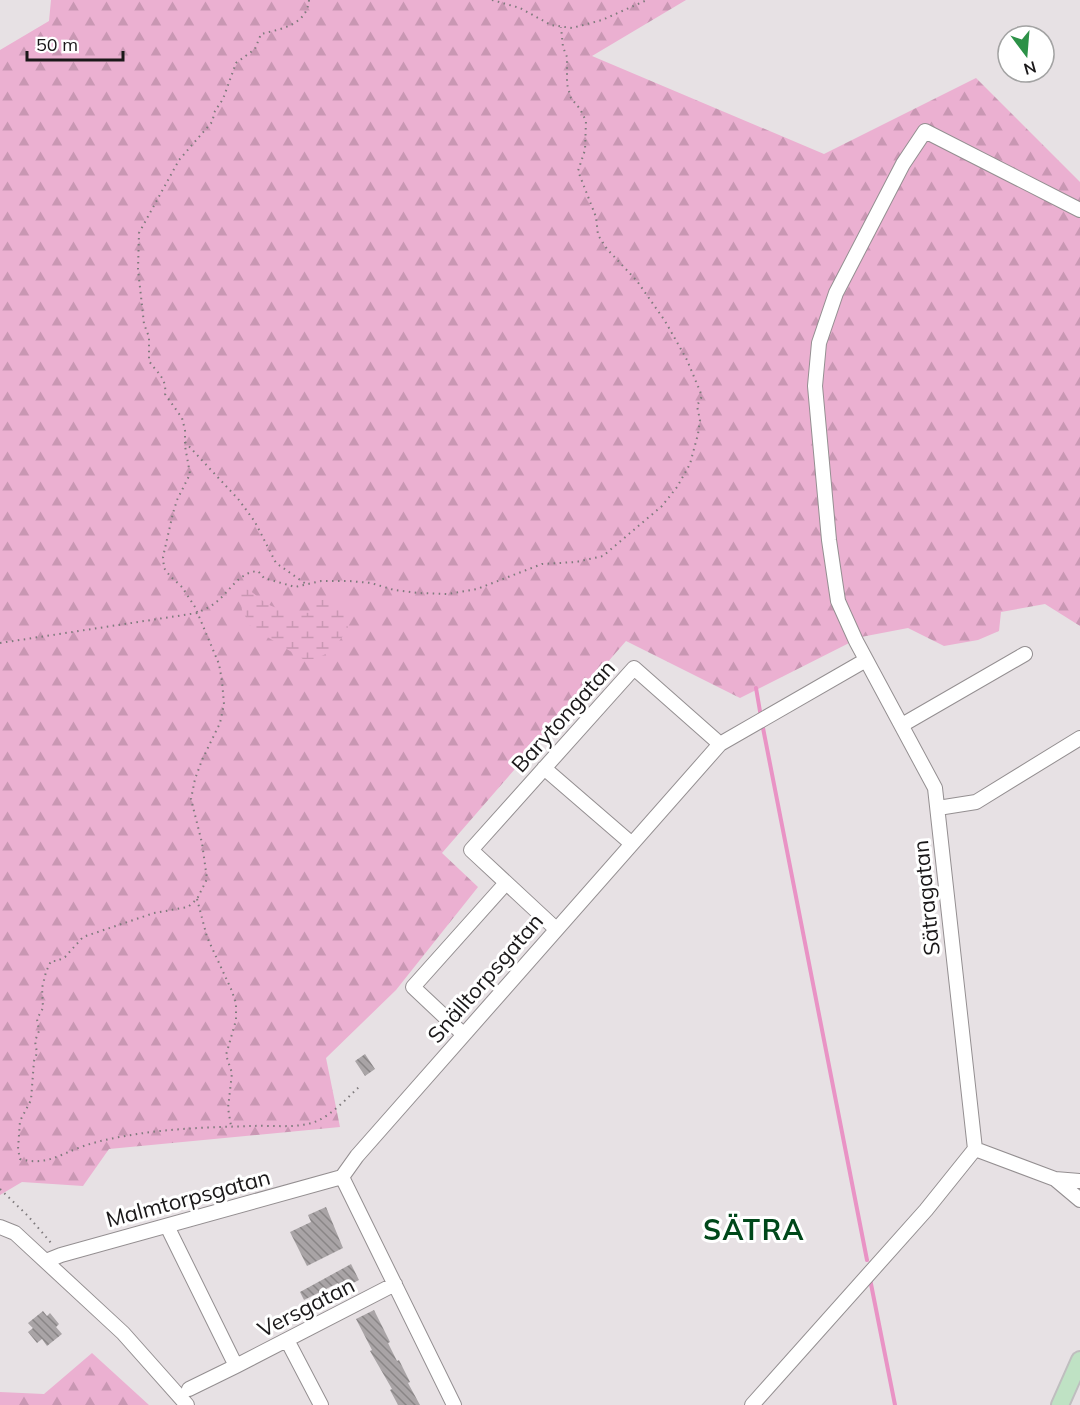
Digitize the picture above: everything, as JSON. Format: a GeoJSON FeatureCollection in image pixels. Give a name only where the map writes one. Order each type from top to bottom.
{"type":"FeatureCollection","features":[{"type":"Feature","properties":{"kind":"main road"},"geometry":{"type":"LineString","coordinates":[[1060,1405],[1078,1365],[1080,1346]]}},
{"type":"Feature","properties":{"kind":"street","name":"Sätragatan"},"geometry":{"type":"LineString","coordinates":[[975,1149],[936,788],[866,660],[838,600],[829,540],[814,386],[819,343],[836,293],[903,164],[925,131],[1080,210]]}},
{"type":"Feature","properties":{"kind":"street"},"geometry":{"type":"LineString","coordinates":[[902,725],[1025,654]]}},
{"type":"Feature","properties":{"kind":"street","name":"Snälltorpsgatan"},"geometry":{"type":"LineString","coordinates":[[342,1177],[357,1156],[463,1034],[720,744],[866,660]]}},
{"type":"Feature","properties":{"kind":"street","name":"Barytongatan"},"geometry":{"type":"LineString","coordinates":[[506,884],[471,850],[634,668],[720,744]]}},
{"type":"Feature","properties":{"kind":"street"},"geometry":{"type":"LineString","coordinates":[[938,808],[976,802],[1080,738]]}},
{"type":"Feature","properties":{"kind":"street"},"geometry":{"type":"LineString","coordinates":[[544,768],[632,844]]}},
{"type":"Feature","properties":{"kind":"street"},"geometry":{"type":"LineString","coordinates":[[463,1034],[413,987],[506,884],[556,928]]}},
{"type":"Feature","properties":{"kind":"street"},"geometry":{"type":"LineString","coordinates":[[752,1405],[926,1210],[975,1149],[1054,1179],[1080,1181]]}},
{"type":"Feature","properties":{"kind":"street"},"geometry":{"type":"LineString","coordinates":[[342,1177],[454,1405]]}},
{"type":"Feature","properties":{"kind":"street","name":"Malmtorpsgatan"},"geometry":{"type":"LineString","coordinates":[[46,1261],[342,1177]]}},
{"type":"Feature","properties":{"kind":"street"},"geometry":{"type":"LineString","coordinates":[[1054,1179],[1080,1200]]}},
{"type":"Feature","properties":{"kind":"street"},"geometry":{"type":"LineString","coordinates":[[167,1226],[236,1366]]}},
{"type":"Feature","properties":{"kind":"street"},"geometry":{"type":"LineString","coordinates":[[0,1227],[15,1233],[123,1333],[187,1405]]}},
{"type":"Feature","properties":{"kind":"street","name":"Versgatan"},"geometry":{"type":"LineString","coordinates":[[189,1389],[395,1284]]}},
{"type":"Feature","properties":{"kind":"street"},"geometry":{"type":"LineString","coordinates":[[287,1340],[321,1405]]}},
{"type":"Feature","properties":{"kind":"path"},"geometry":{"type":"LineString","coordinates":[[309,0],[309,7],[304,17],[291,26],[261,34],[255,49],[236,63],[212,122],[208,129],[197,137],[175,166],[139,233],[138,269],[144,324],[149,337],[149,361],[163,378],[166,385],[165,394],[182,418],[190,474],[177,500],[163,557],[164,568],[182,587],[197,613],[219,664],[222,681],[224,704],[220,723],[195,779],[191,799],[202,843],[207,879],[197,899],[188,907],[154,913],[83,937],[65,957],[51,961],[42,988],[43,1008],[37,1020],[39,1030],[35,1041],[37,1053],[34,1061],[31,1100],[20,1120],[18,1149],[20,1159],[29,1162],[50,1160],[80,1147],[142,1133],[231,1126],[300,1125],[317,1121],[334,1110],[360,1086]]}},
{"type":"Feature","properties":{"kind":"path"},"geometry":{"type":"LineString","coordinates":[[492,0],[520,8],[551,25],[572,28],[602,20],[647,0]]}},
{"type":"Feature","properties":{"kind":"path"},"geometry":{"type":"LineString","coordinates":[[0,643],[197,613],[216,603],[242,576],[253,571],[258,571],[264,578],[295,587],[321,581],[372,583],[394,590],[448,594],[477,589],[542,564],[576,562],[603,556],[662,506],[690,464],[700,420],[697,406],[702,396],[687,360],[665,321],[637,281],[607,249],[598,235],[596,218],[578,171],[585,150],[586,121],[571,98],[567,84],[567,57],[563,47],[561,27]]}},
{"type":"Feature","properties":{"kind":"path"},"geometry":{"type":"LineString","coordinates":[[185,442],[239,500],[255,522],[276,563],[307,585]]}},
{"type":"Feature","properties":{"kind":"path"},"geometry":{"type":"LineString","coordinates":[[197,899],[207,937],[236,1003],[236,1020],[226,1055],[232,1072],[228,1108],[231,1126]]}},
{"type":"Feature","properties":{"kind":"green space"},"geometry":{"type":"Polygon","coordinates":[[[51,0],[686,0],[592,56],[824,154],[976,78],[1080,182],[1080,626],[1045,604],[1001,612],[999,631],[978,640],[944,646],[908,628],[861,637],[740,698],[626,641],[442,853],[478,887],[396,990],[326,1058],[340,1127],[109,1149],[83,1186],[22,1182],[0,1195],[0,50],[49,21],[51,0]]]}},
{"type":"Feature","properties":{"kind":"green space"},"geometry":{"type":"Polygon","coordinates":[[[246,589],[271,606],[298,612],[309,613],[320,598],[338,599],[347,617],[348,630],[330,652],[315,659],[303,659],[251,627],[242,610],[240,595],[246,589]]]}},
{"type":"Feature","properties":{"kind":"green space"},"geometry":{"type":"Polygon","coordinates":[[[92,1353],[149,1405],[0,1405],[0,1392],[44,1394],[92,1353]]]}},
{"type":"Feature","properties":{"kind":"building"},"geometry":{"type":"Polygon","coordinates":[[[365,1054],[375,1069],[365,1076],[355,1061],[365,1054]]]}},
{"type":"Feature","properties":{"kind":"building"},"geometry":{"type":"Polygon","coordinates":[[[326,1207],[343,1248],[307,1266],[290,1232],[311,1222],[308,1215],[326,1207]]]}},
{"type":"Feature","properties":{"kind":"building"},"geometry":{"type":"Polygon","coordinates":[[[351,1264],[359,1280],[341,1289],[338,1283],[304,1300],[300,1292],[351,1264]]]}},
{"type":"Feature","properties":{"kind":"building"},"geometry":{"type":"Polygon","coordinates":[[[374,1310],[420,1405],[398,1405],[390,1390],[392,1389],[370,1351],[372,1350],[356,1319],[374,1310]]]}},
{"type":"Feature","properties":{"kind":"building"},"geometry":{"type":"Polygon","coordinates":[[[43,1311],[47,1316],[50,1313],[59,1324],[56,1327],[62,1334],[47,1346],[42,1339],[37,1343],[28,1332],[33,1328],[28,1323],[43,1311]]]}},
{"type":"Feature","properties":{"kind":"waterway"},"geometry":{"type":"LineString","coordinates":[[756,688],[761,717]]}},
{"type":"Feature","properties":{"kind":"waterway"},"geometry":{"type":"LineString","coordinates":[[763,728],[867,1260]]}},
{"type":"Feature","properties":{"kind":"waterway"},"geometry":{"type":"LineString","coordinates":[[870,1279],[895,1405]]}},
{"type":"Feature","properties":{"kind":"district","name":"SÄTRA"},"geometry":{"type":"Point","coordinates":[754,1229]}}]}
